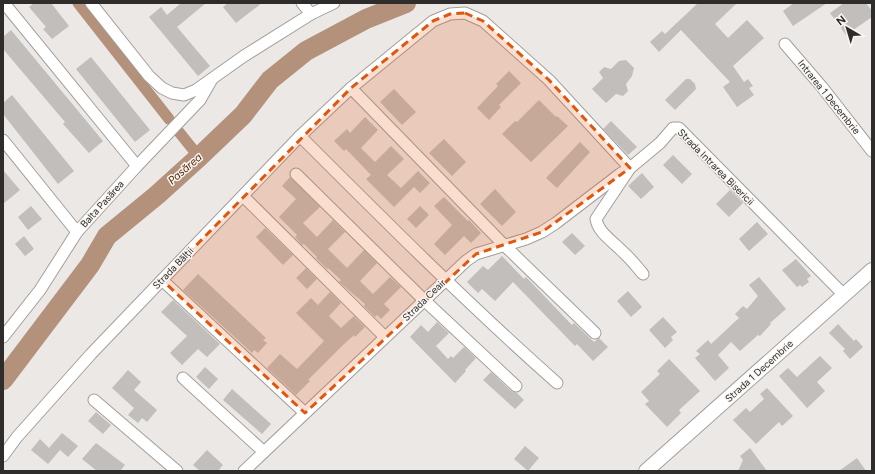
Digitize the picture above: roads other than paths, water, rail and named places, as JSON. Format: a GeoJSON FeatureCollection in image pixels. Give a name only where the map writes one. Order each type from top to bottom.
{"type":"FeatureCollection","features":[{"type":"Feature","properties":{"kind":"main road","name":"Strada 1 Decembrie"},"geometry":{"type":"LineString","coordinates":[[646,471],[872,270]]}},
{"type":"Feature","properties":{"kind":"street"},"geometry":{"type":"LineString","coordinates":[[4,3],[137,166]]}},
{"type":"Feature","properties":{"kind":"street","name":"Balta Pasărea"},"geometry":{"type":"LineString","coordinates":[[92,3],[149,76],[162,88],[172,93],[184,95],[196,90],[244,56],[311,14],[334,3]]}},
{"type":"Feature","properties":{"kind":"street"},"geometry":{"type":"LineString","coordinates":[[302,3],[311,14]]}},
{"type":"Feature","properties":{"kind":"street","name":"Strada Bălții"},"geometry":{"type":"LineString","coordinates":[[3,456],[17,437],[91,354],[300,136],[351,88],[433,21],[450,14],[465,13],[483,21],[549,80],[630,168]]}},
{"type":"Feature","properties":{"kind":"street","name":"Intrarea 1 Decembrie"},"geometry":{"type":"LineString","coordinates":[[786,44],[872,151]]}},
{"type":"Feature","properties":{"kind":"street","name":"Balta Pasărea"},"geometry":{"type":"LineString","coordinates":[[3,338],[40,290],[77,232],[200,100],[212,79]]}},
{"type":"Feature","properties":{"kind":"street"},"geometry":{"type":"LineString","coordinates":[[351,88],[504,245],[595,333]]}},
{"type":"Feature","properties":{"kind":"street","name":"Strada Intrarea Bisericii"},"geometry":{"type":"LineString","coordinates":[[643,274],[602,232],[596,219],[630,168],[660,143],[673,128],[679,128],[844,295]]}},
{"type":"Feature","properties":{"kind":"street"},"geometry":{"type":"LineString","coordinates":[[300,136],[445,280],[557,383]]}},
{"type":"Feature","properties":{"kind":"street"},"geometry":{"type":"LineString","coordinates":[[3,140],[77,232]]}},
{"type":"Feature","properties":{"kind":"street","name":"Strada Ceair"},"geometry":{"type":"LineString","coordinates":[[244,471],[445,280],[476,254],[526,239],[542,232],[556,224],[620,174],[630,168]]}},
{"type":"Feature","properties":{"kind":"street"},"geometry":{"type":"LineString","coordinates":[[296,174],[424,300],[516,386]]}},
{"type":"Feature","properties":{"kind":"street"},"geometry":{"type":"LineString","coordinates":[[243,196],[385,337]]}},
{"type":"Feature","properties":{"kind":"street"},"geometry":{"type":"LineString","coordinates":[[162,280],[305,413]]}},
{"type":"Feature","properties":{"kind":"street"},"geometry":{"type":"LineString","coordinates":[[183,378],[264,452]]}},
{"type":"Feature","properties":{"kind":"street"},"geometry":{"type":"LineString","coordinates":[[94,400],[178,471]]}},
{"type":"Feature","properties":{"kind":"waterway"},"geometry":{"type":"LineString","coordinates":[[78,3],[169,119]]}},
{"type":"Feature","properties":{"kind":"waterway","name":"Pasărea"},"geometry":{"type":"LineString","coordinates":[[3,380],[90,265],[107,236],[157,195],[243,115],[270,80],[306,51],[366,19],[406,3]]}},
{"type":"Feature","properties":{"kind":"waterway"},"geometry":{"type":"LineString","coordinates":[[179,132],[199,157]]}}]}
